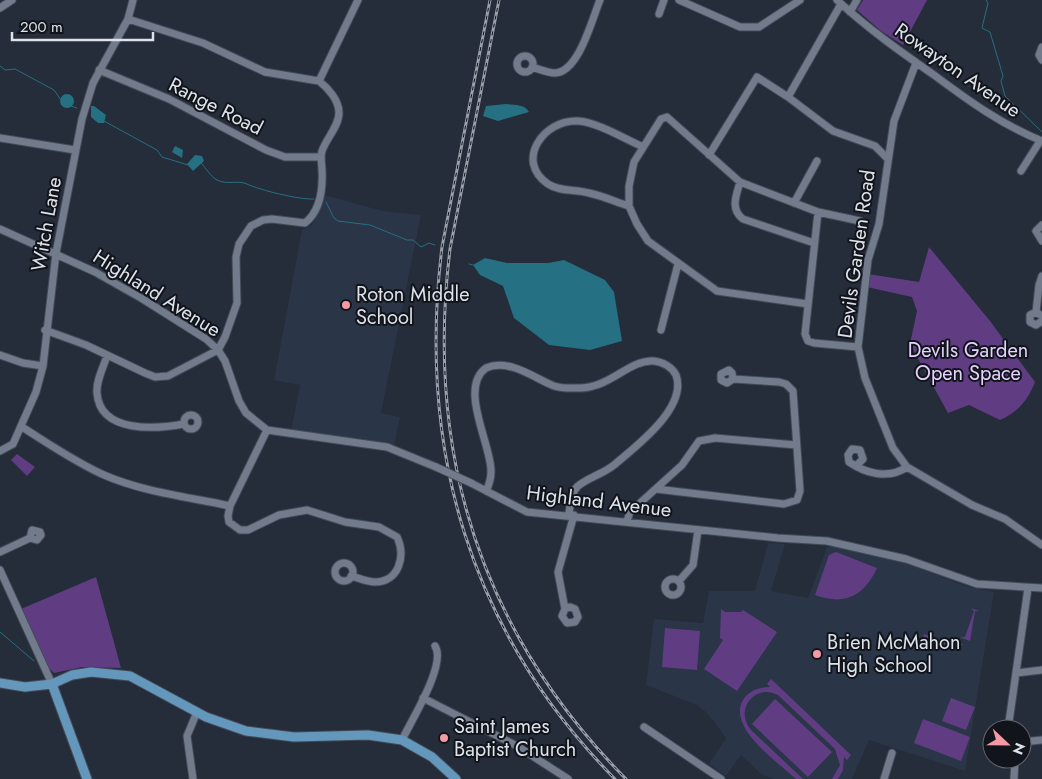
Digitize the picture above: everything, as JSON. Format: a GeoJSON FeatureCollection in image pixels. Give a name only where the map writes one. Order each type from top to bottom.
{"type":"FeatureCollection","features":[{"type":"Feature","properties":{"kind":"main road"},"geometry":{"type":"LineString","coordinates":[[0,684],[25,687],[52,684],[72,675],[91,672],[130,676],[197,712],[238,729],[267,735],[294,737],[368,735],[402,740],[432,757],[456,779]]}},
{"type":"Feature","properties":{"kind":"main road"},"geometry":{"type":"LineString","coordinates":[[52,684],[87,779]]}},
{"type":"Feature","properties":{"kind":"street"},"geometry":{"type":"LineString","coordinates":[[0,8],[12,0]]}},
{"type":"Feature","properties":{"kind":"street","name":"Witch Lane"},"geometry":{"type":"LineString","coordinates":[[0,451],[13,444],[36,392],[42,366],[56,253],[89,94],[128,20],[133,0]]}},
{"type":"Feature","properties":{"kind":"street"},"geometry":{"type":"LineString","coordinates":[[319,81],[358,0]]}},
{"type":"Feature","properties":{"kind":"street"},"geometry":{"type":"LineString","coordinates":[[532,67],[555,73],[569,67],[579,53],[600,0]]}},
{"type":"Feature","properties":{"kind":"street"},"geometry":{"type":"LineString","coordinates":[[659,14],[664,0]]}},
{"type":"Feature","properties":{"kind":"street"},"geometry":{"type":"LineString","coordinates":[[679,0],[740,27],[759,27],[800,0]]}},
{"type":"Feature","properties":{"kind":"street"},"geometry":{"type":"LineString","coordinates":[[850,12],[856,0]]}},
{"type":"Feature","properties":{"kind":"street"},"geometry":{"type":"LineString","coordinates":[[788,96],[839,2]]}},
{"type":"Feature","properties":{"kind":"street","name":"Rowayton Avenue"},"geometry":{"type":"LineString","coordinates":[[839,2],[916,63],[987,114],[1041,141]]}},
{"type":"Feature","properties":{"kind":"street"},"geometry":{"type":"LineString","coordinates":[[45,330],[86,345],[145,373],[160,377],[168,376],[218,350],[229,329],[237,303],[236,257],[244,234],[251,226],[263,220],[305,223],[312,217],[318,205],[322,186],[321,157],[339,116],[338,106],[334,97],[319,81],[263,72],[204,43],[128,20]]}},
{"type":"Feature","properties":{"kind":"street"},"geometry":{"type":"LineString","coordinates":[[1042,47],[1039,55],[1042,60]]}},
{"type":"Feature","properties":{"kind":"street","name":"Devils Garden Road"},"geometry":{"type":"LineString","coordinates":[[916,63],[894,121],[887,158],[879,224],[868,260],[858,347],[864,378],[893,448],[907,467],[972,505],[1006,519],[1042,545]]}},
{"type":"Feature","properties":{"kind":"street","name":"Range Road"},"geometry":{"type":"LineString","coordinates":[[100,70],[169,99],[266,150],[285,157],[321,157]]}},
{"type":"Feature","properties":{"kind":"street"},"geometry":{"type":"LineString","coordinates":[[709,155],[758,77],[788,96],[833,131],[875,146],[887,158]]}},
{"type":"Feature","properties":{"kind":"street"},"geometry":{"type":"LineString","coordinates":[[808,304],[717,291],[648,241],[637,224],[629,206],[631,174],[634,162],[642,147],[663,117],[667,117],[740,182],[818,212],[860,221]]}},
{"type":"Feature","properties":{"kind":"street"},"geometry":{"type":"LineString","coordinates":[[629,206],[587,192],[559,189],[547,184],[535,166],[533,154],[545,133],[560,123],[573,121],[588,123],[642,147]]}},
{"type":"Feature","properties":{"kind":"street"},"geometry":{"type":"LineString","coordinates":[[1,138],[76,150]]}},
{"type":"Feature","properties":{"kind":"street"},"geometry":{"type":"LineString","coordinates":[[1021,171],[1041,141]]}},
{"type":"Feature","properties":{"kind":"street"},"geometry":{"type":"LineString","coordinates":[[794,203],[817,161]]}},
{"type":"Feature","properties":{"kind":"street"},"geometry":{"type":"LineString","coordinates":[[740,182],[734,205],[738,215],[743,219],[814,243]]}},
{"type":"Feature","properties":{"kind":"street"},"geometry":{"type":"LineString","coordinates":[[818,212],[805,334],[808,341],[858,347]]}},
{"type":"Feature","properties":{"kind":"street"},"geometry":{"type":"LineString","coordinates":[[1042,225],[1036,231],[1037,236],[1042,240]]}},
{"type":"Feature","properties":{"kind":"street","name":"Highland Avenue"},"geometry":{"type":"LineString","coordinates":[[0,228],[56,253],[141,298],[218,350],[228,367],[242,408],[254,422],[267,430],[387,447],[471,483],[526,512],[838,542],[906,558],[977,584],[1042,588]]}},
{"type":"Feature","properties":{"kind":"street"},"geometry":{"type":"LineString","coordinates":[[661,330],[678,264]]}},
{"type":"Feature","properties":{"kind":"street"},"geometry":{"type":"LineString","coordinates":[[1042,276],[1038,284],[1039,314],[1030,315],[1030,322],[1036,325],[1042,321]]}},
{"type":"Feature","properties":{"kind":"street"},"geometry":{"type":"LineString","coordinates":[[0,355],[22,363],[42,366]]}},
{"type":"Feature","properties":{"kind":"street"},"geometry":{"type":"LineString","coordinates":[[107,356],[96,393],[104,411],[128,425],[144,429],[184,424]]}},
{"type":"Feature","properties":{"kind":"street"},"geometry":{"type":"LineString","coordinates":[[486,491],[491,469],[476,403],[478,379],[486,368],[498,365],[513,368],[555,386],[583,388],[606,383],[642,362],[654,361],[668,366],[675,373],[677,383],[674,400],[664,418],[647,437],[604,474],[579,485],[572,495],[571,515],[558,572],[565,609]]}},
{"type":"Feature","properties":{"kind":"street"},"geometry":{"type":"LineString","coordinates":[[656,489],[789,504],[797,500],[800,491],[793,391],[791,387],[779,382],[733,379]]}},
{"type":"Feature","properties":{"kind":"street"},"geometry":{"type":"LineString","coordinates":[[22,426],[66,455],[105,476],[135,486],[230,506]]}},
{"type":"Feature","properties":{"kind":"street"},"geometry":{"type":"LineString","coordinates":[[267,430],[230,506],[228,516],[230,522],[240,530],[248,530],[280,515],[307,510],[345,522],[379,527],[390,531],[397,537],[402,554],[400,565],[394,573],[380,581],[372,582],[351,576]]}},
{"type":"Feature","properties":{"kind":"street"},"geometry":{"type":"LineString","coordinates":[[627,521],[630,512],[682,465],[699,441],[705,438],[796,445]]}},
{"type":"Feature","properties":{"kind":"street"},"geometry":{"type":"LineString","coordinates":[[858,464],[870,472],[891,475],[907,467]]}},
{"type":"Feature","properties":{"kind":"street"},"geometry":{"type":"LineString","coordinates":[[679,581],[693,565],[698,530]]}},
{"type":"Feature","properties":{"kind":"street"},"geometry":{"type":"LineString","coordinates":[[0,552],[30,538]]}},
{"type":"Feature","properties":{"kind":"street"},"geometry":{"type":"LineString","coordinates":[[0,570],[52,684]]}},
{"type":"Feature","properties":{"kind":"street"},"geometry":{"type":"LineString","coordinates":[[1009,719],[1028,588]]}},
{"type":"Feature","properties":{"kind":"street"},"geometry":{"type":"LineString","coordinates":[[402,740],[436,669],[439,655],[435,646]]}},
{"type":"Feature","properties":{"kind":"street"},"geometry":{"type":"LineString","coordinates":[[1016,673],[1042,670]]}},
{"type":"Feature","properties":{"kind":"street"},"geometry":{"type":"LineString","coordinates":[[423,698],[517,746],[568,779]]}},
{"type":"Feature","properties":{"kind":"street"},"geometry":{"type":"LineString","coordinates":[[193,779],[187,736],[197,712]]}},
{"type":"Feature","properties":{"kind":"street"},"geometry":{"type":"LineString","coordinates":[[644,727],[721,779]]}},
{"type":"Feature","properties":{"kind":"street"},"geometry":{"type":"LineString","coordinates":[[884,779],[892,753]]}},
{"type":"Feature","properties":{"kind":"shaded area","name":"Roton Middle School"},"geometry":{"type":"Polygon","coordinates":[[[324,195],[383,211],[421,215],[381,413],[400,417],[394,446],[291,431],[300,385],[274,380],[302,230],[311,226],[317,217],[324,195]]]}},
{"type":"Feature","properties":{"kind":"shaded area","name":"Brien McMahon High School"},"geometry":{"type":"Polygon","coordinates":[[[768,543],[785,544],[771,591],[808,598],[827,547],[837,546],[905,563],[965,586],[994,592],[965,771],[869,740],[852,779],[773,779],[761,774],[741,755],[726,776],[709,764],[726,738],[708,714],[697,705],[646,685],[654,619],[703,623],[709,591],[755,591],[768,543]]]}},
{"type":"Feature","properties":{"kind":"green space"},"geometry":{"type":"Polygon","coordinates":[[[863,0],[927,0],[903,45],[881,31],[857,10],[863,0]]]}},
{"type":"Feature","properties":{"kind":"green space","name":"Devils Garden Open Space"},"geometry":{"type":"Polygon","coordinates":[[[929,247],[990,321],[1035,382],[1022,405],[1000,420],[969,405],[948,413],[910,344],[917,311],[912,297],[867,287],[868,274],[919,282],[929,247]]]}},
{"type":"Feature","properties":{"kind":"green space"},"geometry":{"type":"Polygon","coordinates":[[[17,454],[35,467],[27,476],[11,460],[17,454]]]}},
{"type":"Feature","properties":{"kind":"green space"},"geometry":{"type":"Polygon","coordinates":[[[836,552],[877,568],[866,586],[852,596],[836,599],[815,595],[829,555],[836,552]]]}},
{"type":"Feature","properties":{"kind":"green space"},"geometry":{"type":"Polygon","coordinates":[[[96,577],[121,668],[82,667],[54,673],[49,668],[21,609],[96,577]]]}},
{"type":"Feature","properties":{"kind":"green space"},"geometry":{"type":"Polygon","coordinates":[[[971,608],[979,611],[975,611],[970,641],[960,637],[965,637],[974,611],[971,608]]]}},
{"type":"Feature","properties":{"kind":"green space"},"geometry":{"type":"Polygon","coordinates":[[[721,609],[725,612],[741,612],[743,610],[777,632],[737,691],[704,669],[723,640],[720,638],[721,609]]]}},
{"type":"Feature","properties":{"kind":"green space"},"geometry":{"type":"Polygon","coordinates":[[[665,628],[700,631],[697,670],[662,667],[665,628]]]}},
{"type":"Feature","properties":{"kind":"green space"},"geometry":{"type":"Polygon","coordinates":[[[924,634],[956,646],[958,642],[963,645],[952,647],[923,636],[924,634]]]}},
{"type":"Feature","properties":{"kind":"green space"},"geometry":{"type":"Polygon","coordinates":[[[771,679],[851,755],[847,760],[844,757],[843,770],[838,779],[832,779],[840,765],[835,749],[778,695],[769,692],[761,693],[749,700],[745,714],[746,722],[751,730],[803,779],[796,779],[766,753],[747,731],[741,719],[740,708],[745,697],[756,689],[770,687],[767,684],[771,679]]]}},
{"type":"Feature","properties":{"kind":"green space"},"geometry":{"type":"Polygon","coordinates":[[[951,698],[975,707],[966,730],[942,721],[951,698]]]}},
{"type":"Feature","properties":{"kind":"green space"},"geometry":{"type":"Polygon","coordinates":[[[775,699],[832,752],[808,777],[752,724],[775,699]]]}},
{"type":"Feature","properties":{"kind":"green space"},"geometry":{"type":"Polygon","coordinates":[[[923,719],[970,737],[961,761],[914,743],[923,719]]]}},
{"type":"Feature","properties":{"kind":"water"},"geometry":{"type":"Polygon","coordinates":[[[67,94],[72,96],[74,101],[72,106],[67,108],[62,106],[60,101],[62,96],[67,94]]]}},
{"type":"Feature","properties":{"kind":"water"},"geometry":{"type":"Polygon","coordinates":[[[506,104],[522,106],[529,112],[498,121],[483,116],[486,106],[506,104]]]}},
{"type":"Feature","properties":{"kind":"water"},"geometry":{"type":"Polygon","coordinates":[[[91,106],[94,106],[106,115],[104,123],[98,123],[91,117],[91,106]]]}},
{"type":"Feature","properties":{"kind":"water"},"geometry":{"type":"Polygon","coordinates":[[[175,146],[183,150],[182,158],[172,152],[175,146]]]}},
{"type":"Feature","properties":{"kind":"water"},"geometry":{"type":"Polygon","coordinates":[[[195,155],[202,156],[204,161],[193,171],[187,164],[195,155]]]}},
{"type":"Feature","properties":{"kind":"water"},"geometry":{"type":"Polygon","coordinates":[[[485,258],[507,263],[548,263],[564,260],[605,280],[614,292],[622,341],[590,350],[549,345],[514,318],[503,286],[480,275],[473,265],[485,258]]]}},
{"type":"Feature","properties":{"kind":"waterway"},"geometry":{"type":"LineString","coordinates":[[986,0],[988,3],[982,28],[990,32],[1003,76],[1001,81],[1005,96],[1042,132]]}},
{"type":"Feature","properties":{"kind":"waterway"},"geometry":{"type":"LineString","coordinates":[[0,66],[5,70],[15,69],[54,90],[61,100]]}},
{"type":"Feature","properties":{"kind":"waterway"},"geometry":{"type":"LineString","coordinates":[[71,106],[77,108]]}},
{"type":"Feature","properties":{"kind":"waterway"},"geometry":{"type":"LineString","coordinates":[[104,121],[157,150],[162,157],[188,165]]}},
{"type":"Feature","properties":{"kind":"waterway"},"geometry":{"type":"LineString","coordinates":[[201,163],[217,180],[243,183],[280,194],[314,199]]}},
{"type":"Feature","properties":{"kind":"waterway"},"geometry":{"type":"LineString","coordinates":[[326,202],[334,218],[338,221],[370,225],[407,240],[413,240],[421,247],[429,243],[435,245]]}},
{"type":"Feature","properties":{"kind":"waterway"},"geometry":{"type":"LineString","coordinates":[[469,264],[473,265]]}},
{"type":"Feature","properties":{"kind":"waterway"},"geometry":{"type":"LineString","coordinates":[[0,632],[34,661]]}},
{"type":"Feature","properties":{"kind":"railway"},"geometry":{"type":"LineString","coordinates":[[490,0],[442,247],[436,322],[438,395],[448,466],[465,534],[490,600],[523,662],[565,722],[615,779]]}},
{"type":"Feature","properties":{"kind":"railway"},"geometry":{"type":"LineString","coordinates":[[499,0],[450,249],[444,324],[447,397],[456,468],[474,535],[500,600],[534,663],[576,722],[626,779]]}},
{"type":"Feature","properties":{"kind":"place","name":"Roton Middle School"},"geometry":{"type":"Point","coordinates":[346,305]}},
{"type":"Feature","properties":{"kind":"place","name":"Brien McMahon High School"},"geometry":{"type":"Point","coordinates":[817,654]}},
{"type":"Feature","properties":{"kind":"place","name":"Saint James Baptist Church"},"geometry":{"type":"Point","coordinates":[444,738]}}]}
